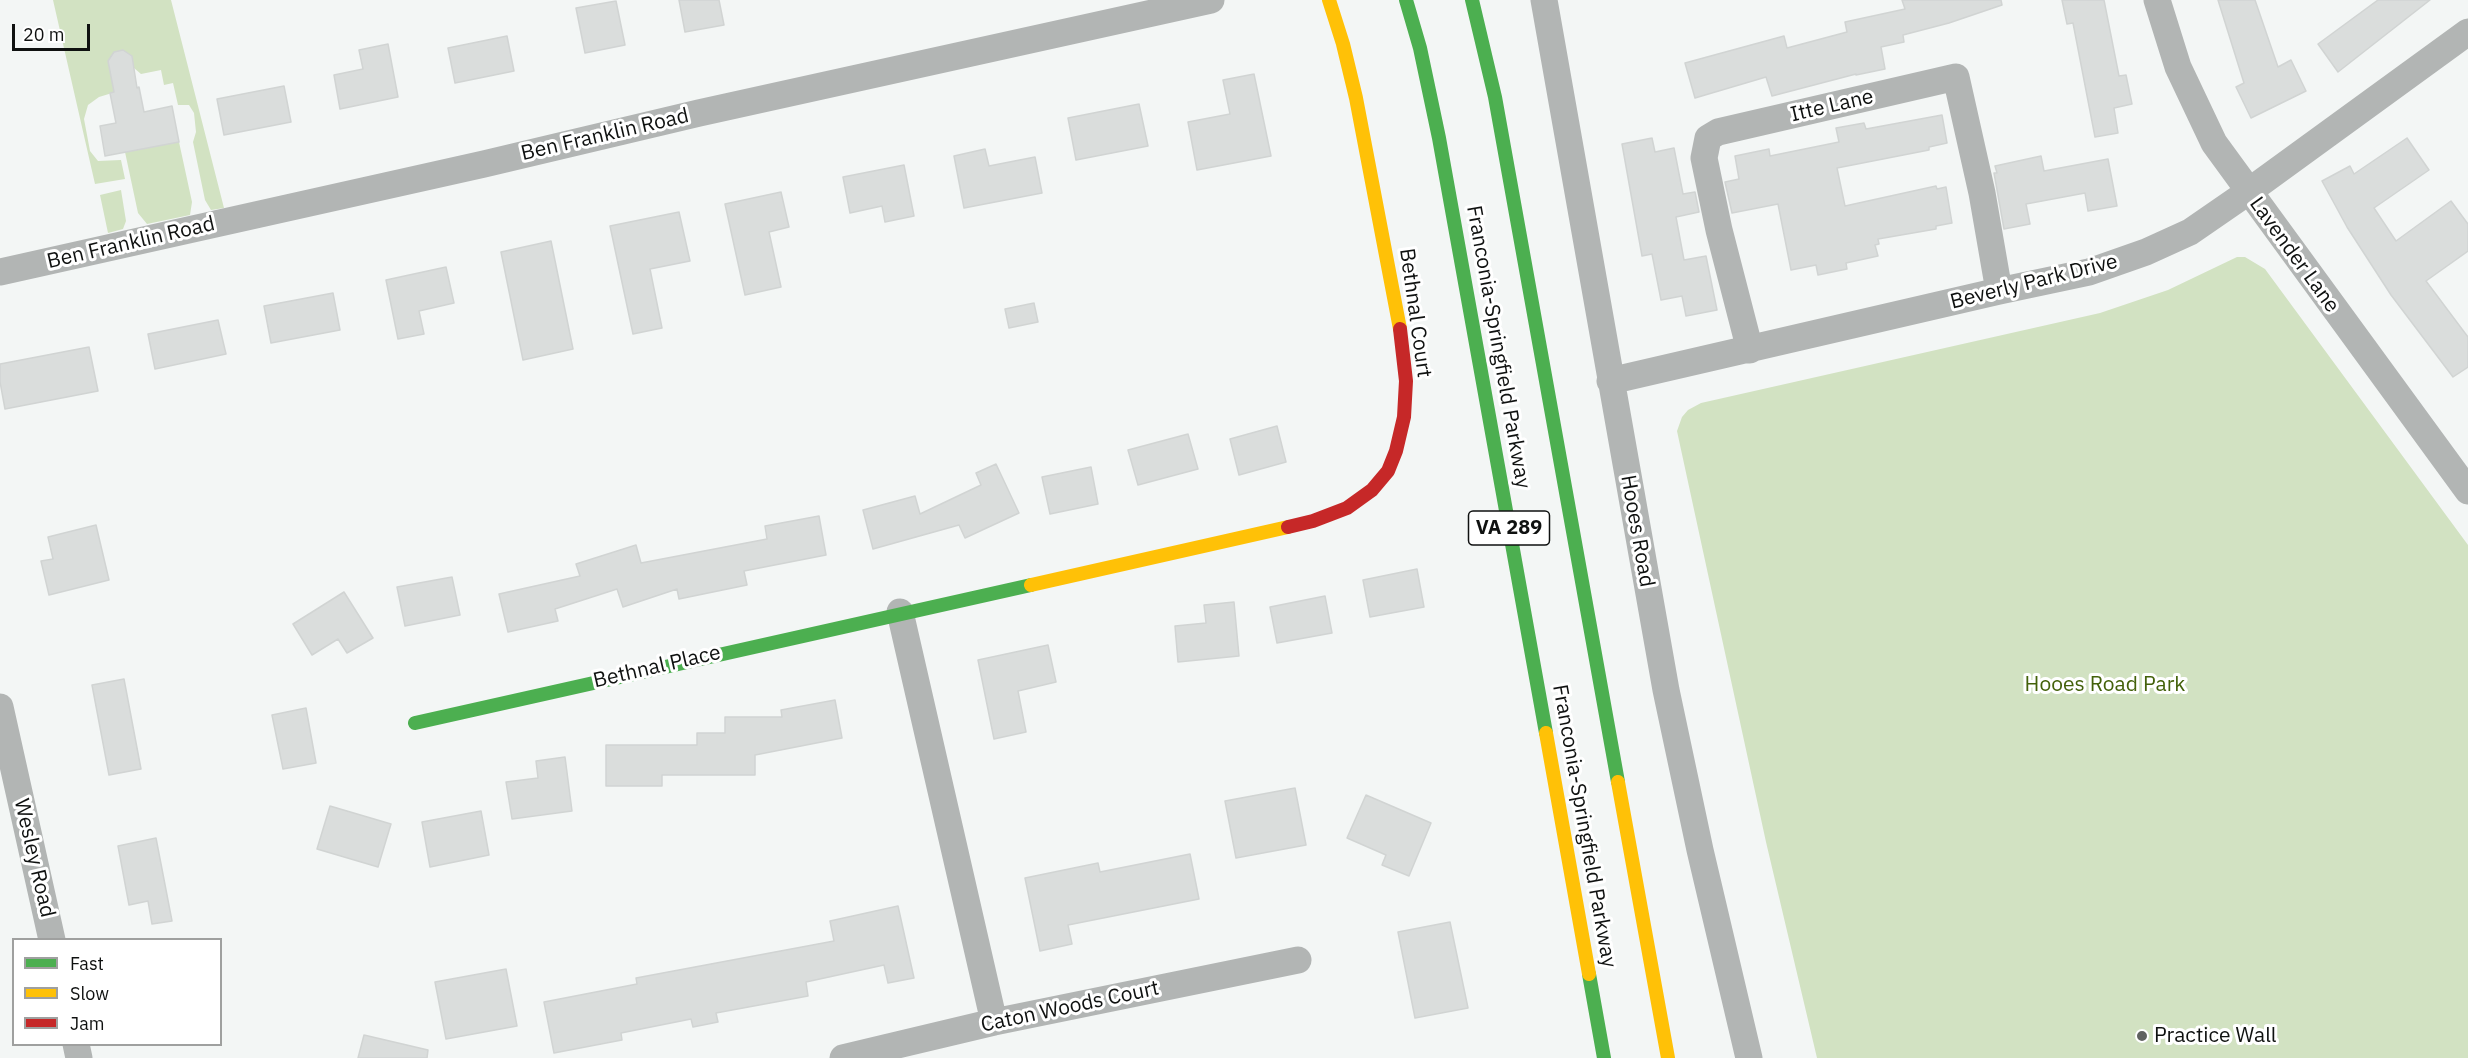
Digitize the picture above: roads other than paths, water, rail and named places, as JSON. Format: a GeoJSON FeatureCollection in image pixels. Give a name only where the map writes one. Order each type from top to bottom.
{"type":"FeatureCollection","features":[{"type":"Feature","properties":{"kind":"main road","name":"Bethnal Court"},"geometry":{"type":"LineString","coordinates":[[1170,552],[1313,521],[1347,508],[1372,490],[1388,471],[1396,451],[1404,417],[1406,381],[1404,349],[1356,98],[1343,44],[1329,0]]}},
{"type":"Feature","properties":{"kind":"main road","name":"Franconia-Springfield Parkway"},"geometry":{"type":"LineString","coordinates":[[1406,0],[1420,48],[1439,138],[1604,1058]]}},
{"type":"Feature","properties":{"kind":"main road","name":"Franconia-Springfield Parkway"},"geometry":{"type":"LineString","coordinates":[[1472,0],[1501,127],[1668,1058]]}},
{"type":"Feature","properties":{"kind":"main road","name":"Bethnal Place"},"geometry":{"type":"LineString","coordinates":[[415,723],[1170,552]]}},
{"type":"Feature","properties":{"kind":"street","name":"Ben Franklin Road"},"geometry":{"type":"LineString","coordinates":[[0,272],[484,164],[699,113],[1211,0]]}},
{"type":"Feature","properties":{"kind":"street","name":"Hooes Road"},"geometry":{"type":"LineString","coordinates":[[1544,0],[1666,690],[1700,850],[1749,1058]]}},
{"type":"Feature","properties":{"kind":"street","name":"Lavender Lane"},"geometry":{"type":"LineString","coordinates":[[2157,0],[2178,67],[2214,143],[2468,491]]}},
{"type":"Feature","properties":{"kind":"street","name":"Beverly Park Drive"},"geometry":{"type":"LineString","coordinates":[[1610,381],[1998,291],[2089,273],[2146,252],[2190,232],[2400,84],[2468,32]]}},
{"type":"Feature","properties":{"kind":"street","name":"Itte Lane"},"geometry":{"type":"LineString","coordinates":[[1750,350],[1719,230],[1704,158],[1708,138],[1718,132],[1956,77],[1982,193],[1998,291]]}},
{"type":"Feature","properties":{"kind":"street"},"geometry":{"type":"LineString","coordinates":[[900,612],[994,1023]]}},
{"type":"Feature","properties":{"kind":"street","name":"Wesley Road"},"geometry":{"type":"LineString","coordinates":[[0,707],[52,938]]}},
{"type":"Feature","properties":{"kind":"street","name":"Caton Woods Court"},"geometry":{"type":"LineString","coordinates":[[843,1058],[994,1023],[1298,960]]}},
{"type":"Feature","properties":{"kind":"place","name":"Practice Wall"},"geometry":{"type":"Point","coordinates":[2142,1036]}},
{"type":"Feature","properties":{"kind":"park label","name":"Hooes Road Park"},"geometry":{"type":"Point","coordinates":[2105,685]}}]}
